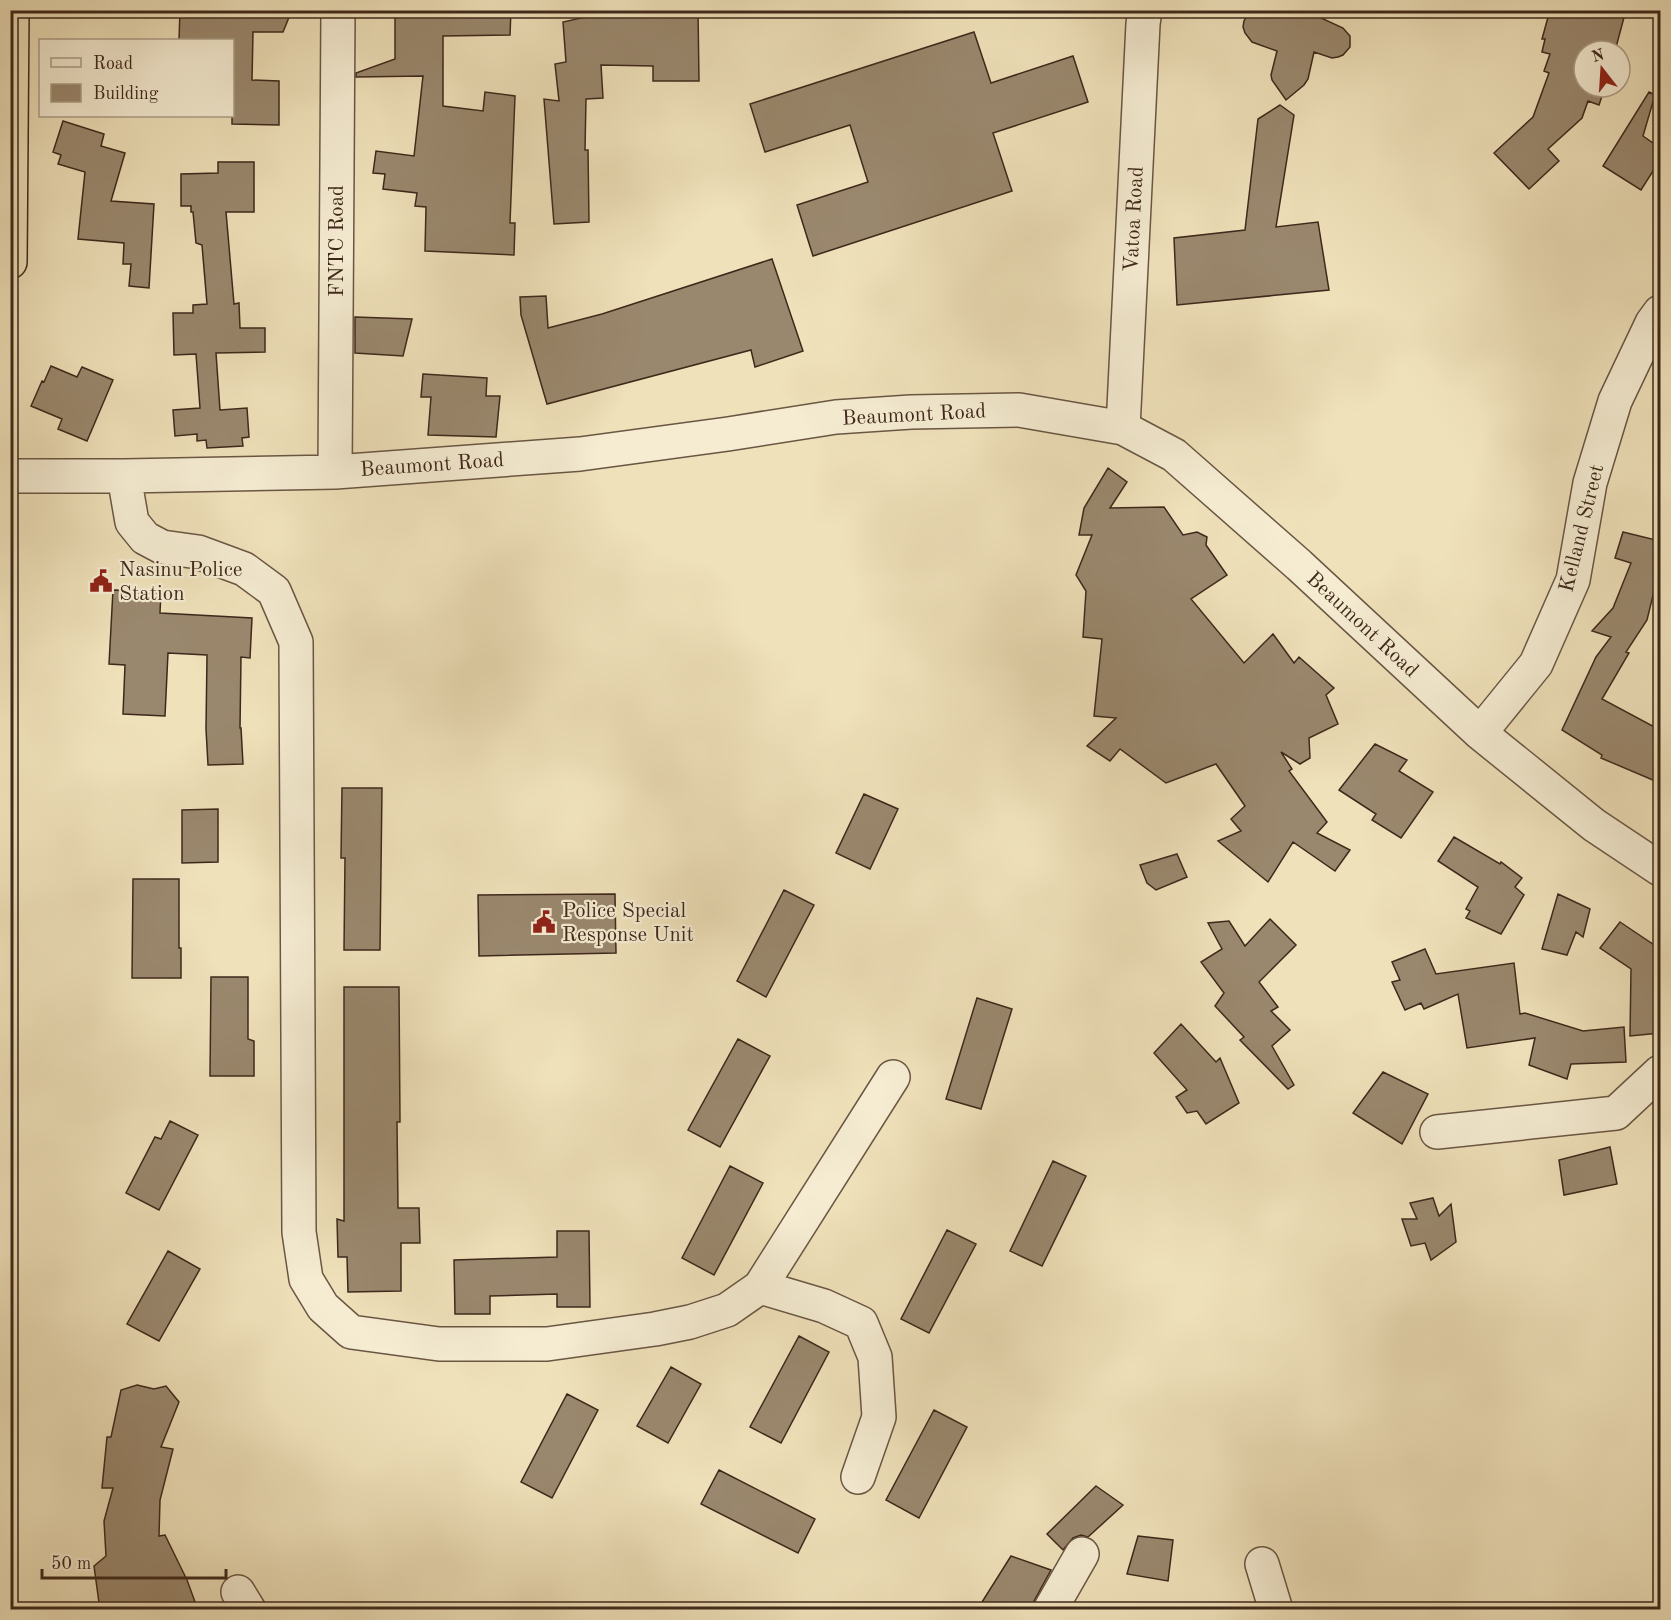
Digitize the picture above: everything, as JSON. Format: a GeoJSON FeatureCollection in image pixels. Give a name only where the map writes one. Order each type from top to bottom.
{"type":"FeatureCollection","features":[{"type":"Feature","properties":{"kind":"highway"},"geometry":{"type":"LineString","coordinates":[[10,262],[12,10]]}},
{"type":"Feature","properties":{"kind":"street","name":"FNTC Road"},"geometry":{"type":"LineString","coordinates":[[335,472],[338,10]]}},
{"type":"Feature","properties":{"kind":"street","name":"Vatoa Road"},"geometry":{"type":"LineString","coordinates":[[1123,428],[1145,10]]}},
{"type":"Feature","properties":{"kind":"street","name":"Kelland Street"},"geometry":{"type":"LineString","coordinates":[[1480,733],[1536,664],[1573,579],[1590,483],[1615,401],[1658,322]]}},
{"type":"Feature","properties":{"kind":"street","name":"Beaumont Road"},"geometry":{"type":"LineString","coordinates":[[10,476],[335,472],[580,454],[728,435],[836,417],[911,411],[1019,410],[1123,428],[1174,455],[1299,566],[1480,733],[1594,825],[1660,869]]}},
{"type":"Feature","properties":{"kind":"street"},"geometry":{"type":"LineString","coordinates":[[124,476],[132,522],[145,538],[162,547],[198,552],[244,569],[274,591],[296,642],[298,1232],[306,1279],[323,1307],[351,1332],[439,1344],[547,1344],[690,1322],[726,1310],[760,1287],[894,1077]]}},
{"type":"Feature","properties":{"kind":"street"},"geometry":{"type":"LineString","coordinates":[[1437,1132],[1616,1113],[1660,1072]]}},
{"type":"Feature","properties":{"kind":"street"},"geometry":{"type":"LineString","coordinates":[[760,1287],[824,1306],[861,1323],[875,1357],[879,1417],[858,1477]]}},
{"type":"Feature","properties":{"kind":"street"},"geometry":{"type":"LineString","coordinates":[[1050,1610],[1082,1554]]}},
{"type":"Feature","properties":{"kind":"street"},"geometry":{"type":"LineString","coordinates":[[1262,1564],[1276,1610]]}},
{"type":"Feature","properties":{"kind":"building"},"geometry":{"type":"Polygon","coordinates":[[[180,10],[292,10],[283,32],[253,32],[252,80],[279,81],[279,125],[232,124],[232,117],[234,117],[234,39],[179,39],[180,10]]]}},
{"type":"Feature","properties":{"kind":"building"},"geometry":{"type":"Polygon","coordinates":[[[395,10],[511,10],[510,35],[443,36],[443,106],[483,111],[485,92],[515,96],[510,223],[515,223],[514,255],[425,251],[426,207],[415,206],[417,193],[383,189],[385,174],[373,173],[376,151],[414,156],[423,76],[356,77],[356,73],[395,59],[395,10]]]}},
{"type":"Feature","properties":{"kind":"building"},"geometry":{"type":"Polygon","coordinates":[[[590,10],[698,10],[699,81],[653,81],[653,66],[601,65],[603,98],[586,99],[585,150],[588,150],[589,222],[554,224],[544,99],[559,101],[555,64],[566,62],[563,22],[590,16],[590,10]]]}},
{"type":"Feature","properties":{"kind":"building"},"geometry":{"type":"Polygon","coordinates":[[[1253,10],[1304,10],[1343,28],[1350,36],[1350,47],[1343,55],[1332,58],[1314,52],[1308,79],[1286,100],[1271,75],[1277,51],[1252,42],[1245,33],[1244,21],[1253,10]]]}},
{"type":"Feature","properties":{"kind":"building"},"geometry":{"type":"Polygon","coordinates":[[[1550,10],[1626,10],[1618,39],[1572,39],[1572,99],[1601,99],[1599,105],[1588,101],[1582,118],[1548,149],[1559,161],[1529,189],[1494,153],[1533,117],[1549,73],[1544,71],[1550,54],[1542,52],[1545,39],[1542,39],[1550,10]]]}},
{"type":"Feature","properties":{"kind":"building"},"geometry":{"type":"Polygon","coordinates":[[[974,32],[991,83],[1073,56],[1088,102],[993,133],[1012,191],[813,256],[797,205],[868,182],[850,125],[765,152],[750,104],[974,32]]]}},
{"type":"Feature","properties":{"kind":"building"},"geometry":{"type":"Polygon","coordinates":[[[1649,92],[1655,95],[1643,136],[1660,148],[1660,160],[1641,190],[1603,166],[1649,92]]]}},
{"type":"Feature","properties":{"kind":"building"},"geometry":{"type":"Polygon","coordinates":[[[1280,105],[1294,115],[1276,227],[1318,222],[1329,290],[1177,305],[1174,238],[1245,230],[1258,119],[1280,105]]]}},
{"type":"Feature","properties":{"kind":"building"},"geometry":{"type":"Polygon","coordinates":[[[63,121],[104,134],[101,146],[125,153],[111,201],[154,204],[149,288],[129,286],[131,264],[123,264],[124,243],[78,239],[85,172],[58,164],[61,155],[53,152],[63,121]]]}},
{"type":"Feature","properties":{"kind":"building"},"geometry":{"type":"Polygon","coordinates":[[[218,162],[254,162],[254,212],[226,212],[234,304],[239,303],[240,328],[265,328],[265,352],[216,353],[220,410],[247,408],[249,437],[242,438],[243,446],[207,448],[206,440],[197,441],[197,434],[175,436],[173,410],[200,408],[196,354],[174,355],[173,313],[193,313],[193,305],[207,304],[202,245],[196,243],[191,206],[181,206],[181,174],[218,173],[218,162]]]}},
{"type":"Feature","properties":{"kind":"building"},"geometry":{"type":"Polygon","coordinates":[[[772,259],[803,351],[755,367],[751,350],[547,404],[521,315],[520,297],[546,296],[548,328],[602,314],[772,259]]]}},
{"type":"Feature","properties":{"kind":"building"},"geometry":{"type":"Polygon","coordinates":[[[355,317],[412,319],[403,356],[355,353],[355,317]]]}},
{"type":"Feature","properties":{"kind":"building"},"geometry":{"type":"Polygon","coordinates":[[[51,366],[77,377],[82,367],[113,380],[87,441],[58,429],[62,419],[31,406],[51,366]]]}},
{"type":"Feature","properties":{"kind":"building"},"geometry":{"type":"Polygon","coordinates":[[[423,374],[487,378],[486,396],[500,396],[496,437],[428,435],[431,397],[421,397],[423,374]]]}},
{"type":"Feature","properties":{"kind":"building"},"geometry":{"type":"Polygon","coordinates":[[[1108,468],[1127,482],[1110,508],[1164,507],[1183,535],[1197,532],[1207,537],[1206,545],[1227,575],[1191,599],[1244,663],[1273,634],[1294,663],[1299,657],[1334,688],[1326,695],[1338,724],[1309,738],[1310,758],[1300,764],[1281,752],[1292,769],[1289,771],[1327,822],[1317,833],[1350,850],[1335,871],[1293,842],[1268,882],[1218,841],[1241,831],[1231,819],[1245,806],[1216,764],[1166,783],[1120,749],[1110,761],[1087,746],[1116,718],[1094,716],[1102,639],[1083,637],[1086,591],[1076,575],[1092,535],[1079,535],[1084,508],[1108,468]]]}},
{"type":"Feature","properties":{"kind":"building"},"geometry":{"type":"Polygon","coordinates":[[[1623,532],[1660,541],[1660,576],[1658,575],[1647,620],[1626,652],[1629,653],[1602,699],[1660,730],[1660,783],[1601,758],[1602,755],[1562,730],[1596,657],[1611,637],[1592,631],[1613,608],[1631,563],[1615,558],[1623,532]]]}},
{"type":"Feature","properties":{"kind":"building"},"geometry":{"type":"Polygon","coordinates":[[[113,590],[161,591],[160,613],[252,618],[250,658],[241,657],[240,728],[243,764],[208,765],[207,655],[168,653],[165,716],[123,714],[125,665],[109,664],[113,590]]]}},
{"type":"Feature","properties":{"kind":"building"},"geometry":{"type":"Polygon","coordinates":[[[1375,744],[1407,760],[1399,771],[1433,792],[1401,838],[1372,820],[1376,814],[1339,790],[1375,744]]]}},
{"type":"Feature","properties":{"kind":"building"},"geometry":{"type":"Polygon","coordinates":[[[342,788],[382,788],[380,950],[344,950],[345,858],[341,858],[342,788]]]}},
{"type":"Feature","properties":{"kind":"building"},"geometry":{"type":"Polygon","coordinates":[[[864,794],[898,809],[870,869],[836,853],[864,794]]]}},
{"type":"Feature","properties":{"kind":"building"},"geometry":{"type":"Polygon","coordinates":[[[218,809],[218,862],[182,863],[182,810],[218,809]]]}},
{"type":"Feature","properties":{"kind":"building"},"geometry":{"type":"Polygon","coordinates":[[[1454,837],[1500,864],[1501,862],[1522,878],[1515,887],[1524,895],[1501,934],[1466,918],[1470,911],[1466,909],[1478,887],[1438,861],[1454,837]]]}},
{"type":"Feature","properties":{"kind":"building"},"geometry":{"type":"Polygon","coordinates":[[[1177,854],[1187,877],[1156,890],[1147,883],[1140,865],[1177,854]]]}},
{"type":"Feature","properties":{"kind":"building"},"geometry":{"type":"Polygon","coordinates":[[[133,879],[179,879],[181,978],[132,978],[133,879]]]}},
{"type":"Feature","properties":{"kind":"building"},"geometry":{"type":"Polygon","coordinates":[[[784,890],[814,905],[766,997],[737,981],[784,890]]]}},
{"type":"Feature","properties":{"kind":"building"},"geometry":{"type":"Polygon","coordinates":[[[615,894],[616,953],[479,956],[478,895],[615,894]]]}},
{"type":"Feature","properties":{"kind":"building"},"geometry":{"type":"Polygon","coordinates":[[[1558,894],[1590,909],[1583,937],[1576,932],[1567,955],[1542,949],[1558,894]]]}},
{"type":"Feature","properties":{"kind":"building"},"geometry":{"type":"Polygon","coordinates":[[[1270,919],[1296,945],[1259,982],[1278,1007],[1271,1011],[1290,1030],[1272,1046],[1294,1085],[1288,1089],[1240,1040],[1244,1037],[1215,1006],[1224,993],[1201,962],[1222,949],[1208,923],[1229,921],[1245,946],[1270,919]]]}},
{"type":"Feature","properties":{"kind":"building"},"geometry":{"type":"Polygon","coordinates":[[[1620,922],[1660,949],[1660,1033],[1630,1036],[1631,969],[1600,948],[1620,922]]]}},
{"type":"Feature","properties":{"kind":"building"},"geometry":{"type":"Polygon","coordinates":[[[1425,949],[1436,974],[1514,963],[1520,1014],[1525,1013],[1583,1031],[1624,1027],[1626,1062],[1571,1064],[1567,1079],[1529,1065],[1535,1038],[1467,1048],[1458,994],[1424,1009],[1421,1003],[1405,1010],[1392,982],[1400,980],[1392,962],[1425,949]]]}},
{"type":"Feature","properties":{"kind":"building"},"geometry":{"type":"Polygon","coordinates":[[[211,977],[248,977],[248,1039],[254,1041],[254,1076],[210,1076],[211,977]]]}},
{"type":"Feature","properties":{"kind":"building"},"geometry":{"type":"Polygon","coordinates":[[[344,987],[399,987],[398,1208],[419,1208],[420,1243],[401,1243],[401,1291],[348,1292],[347,1257],[338,1257],[337,1219],[344,1221],[344,987]]]}},
{"type":"Feature","properties":{"kind":"building"},"geometry":{"type":"Polygon","coordinates":[[[977,998],[1012,1009],[981,1109],[946,1099],[977,998]]]}},
{"type":"Feature","properties":{"kind":"building"},"geometry":{"type":"Polygon","coordinates":[[[1181,1024],[1216,1062],[1220,1058],[1239,1103],[1206,1124],[1197,1111],[1187,1113],[1176,1097],[1187,1090],[1154,1053],[1181,1024]]]}},
{"type":"Feature","properties":{"kind":"building"},"geometry":{"type":"Polygon","coordinates":[[[738,1039],[770,1056],[720,1147],[688,1130],[738,1039]]]}},
{"type":"Feature","properties":{"kind":"building"},"geometry":{"type":"Polygon","coordinates":[[[1383,1072],[1428,1094],[1402,1144],[1353,1113],[1383,1072]]]}},
{"type":"Feature","properties":{"kind":"building"},"geometry":{"type":"Polygon","coordinates":[[[170,1121],[198,1135],[159,1210],[126,1193],[155,1137],[161,1139],[170,1121]]]}},
{"type":"Feature","properties":{"kind":"building"},"geometry":{"type":"Polygon","coordinates":[[[1610,1147],[1617,1184],[1564,1195],[1559,1160],[1610,1147]]]}},
{"type":"Feature","properties":{"kind":"building"},"geometry":{"type":"Polygon","coordinates":[[[1053,1161],[1086,1176],[1042,1266],[1010,1251],[1053,1161]]]}},
{"type":"Feature","properties":{"kind":"building"},"geometry":{"type":"Polygon","coordinates":[[[730,1166],[763,1183],[714,1275],[682,1258],[730,1166]]]}},
{"type":"Feature","properties":{"kind":"building"},"geometry":{"type":"Polygon","coordinates":[[[1433,1198],[1439,1216],[1451,1204],[1456,1242],[1431,1260],[1425,1243],[1411,1246],[1402,1219],[1417,1219],[1410,1203],[1433,1198]]]}},
{"type":"Feature","properties":{"kind":"building"},"geometry":{"type":"Polygon","coordinates":[[[947,1230],[976,1244],[929,1333],[901,1319],[947,1230]]]}},
{"type":"Feature","properties":{"kind":"building"},"geometry":{"type":"Polygon","coordinates":[[[557,1231],[589,1231],[590,1307],[557,1307],[557,1294],[490,1296],[490,1314],[455,1314],[454,1260],[557,1257],[557,1231]]]}},
{"type":"Feature","properties":{"kind":"building"},"geometry":{"type":"Polygon","coordinates":[[[168,1251],[200,1269],[159,1341],[127,1324],[168,1251]]]}},
{"type":"Feature","properties":{"kind":"building"},"geometry":{"type":"Polygon","coordinates":[[[799,1336],[829,1352],[781,1443],[750,1427],[799,1336]]]}},
{"type":"Feature","properties":{"kind":"building"},"geometry":{"type":"Polygon","coordinates":[[[671,1367],[701,1384],[668,1443],[637,1426],[671,1367]]]}},
{"type":"Feature","properties":{"kind":"building"},"geometry":{"type":"Polygon","coordinates":[[[137,1385],[154,1389],[166,1386],[179,1402],[161,1447],[173,1449],[160,1500],[159,1536],[165,1535],[187,1580],[198,1610],[100,1610],[94,1566],[106,1556],[104,1521],[113,1488],[102,1488],[107,1437],[111,1437],[121,1390],[137,1385]]]}},
{"type":"Feature","properties":{"kind":"building"},"geometry":{"type":"Polygon","coordinates":[[[567,1394],[598,1410],[552,1498],[521,1482],[567,1394]]]}},
{"type":"Feature","properties":{"kind":"building"},"geometry":{"type":"Polygon","coordinates":[[[934,1410],[967,1427],[919,1518],[886,1500],[934,1410]]]}},
{"type":"Feature","properties":{"kind":"building"},"geometry":{"type":"Polygon","coordinates":[[[719,1470],[815,1519],[798,1553],[701,1504],[719,1470]]]}},
{"type":"Feature","properties":{"kind":"building"},"geometry":{"type":"Polygon","coordinates":[[[1096,1486],[1123,1505],[1088,1537],[1081,1535],[1073,1538],[1063,1550],[1047,1534],[1096,1486]]]}},
{"type":"Feature","properties":{"kind":"building"},"geometry":{"type":"Polygon","coordinates":[[[1138,1536],[1173,1540],[1168,1581],[1127,1574],[1138,1536]]]}},
{"type":"Feature","properties":{"kind":"building"},"geometry":{"type":"Polygon","coordinates":[[[1011,1556],[1051,1570],[1031,1610],[977,1610],[1011,1556]]]}},
{"type":"Feature","properties":{"kind":"place","name":"Nasinu Police Station"},"geometry":{"type":"Point","coordinates":[101,581]}},
{"type":"Feature","properties":{"kind":"place","name":"Police Special Response Unit"},"geometry":{"type":"Point","coordinates":[544,922]}}]}
